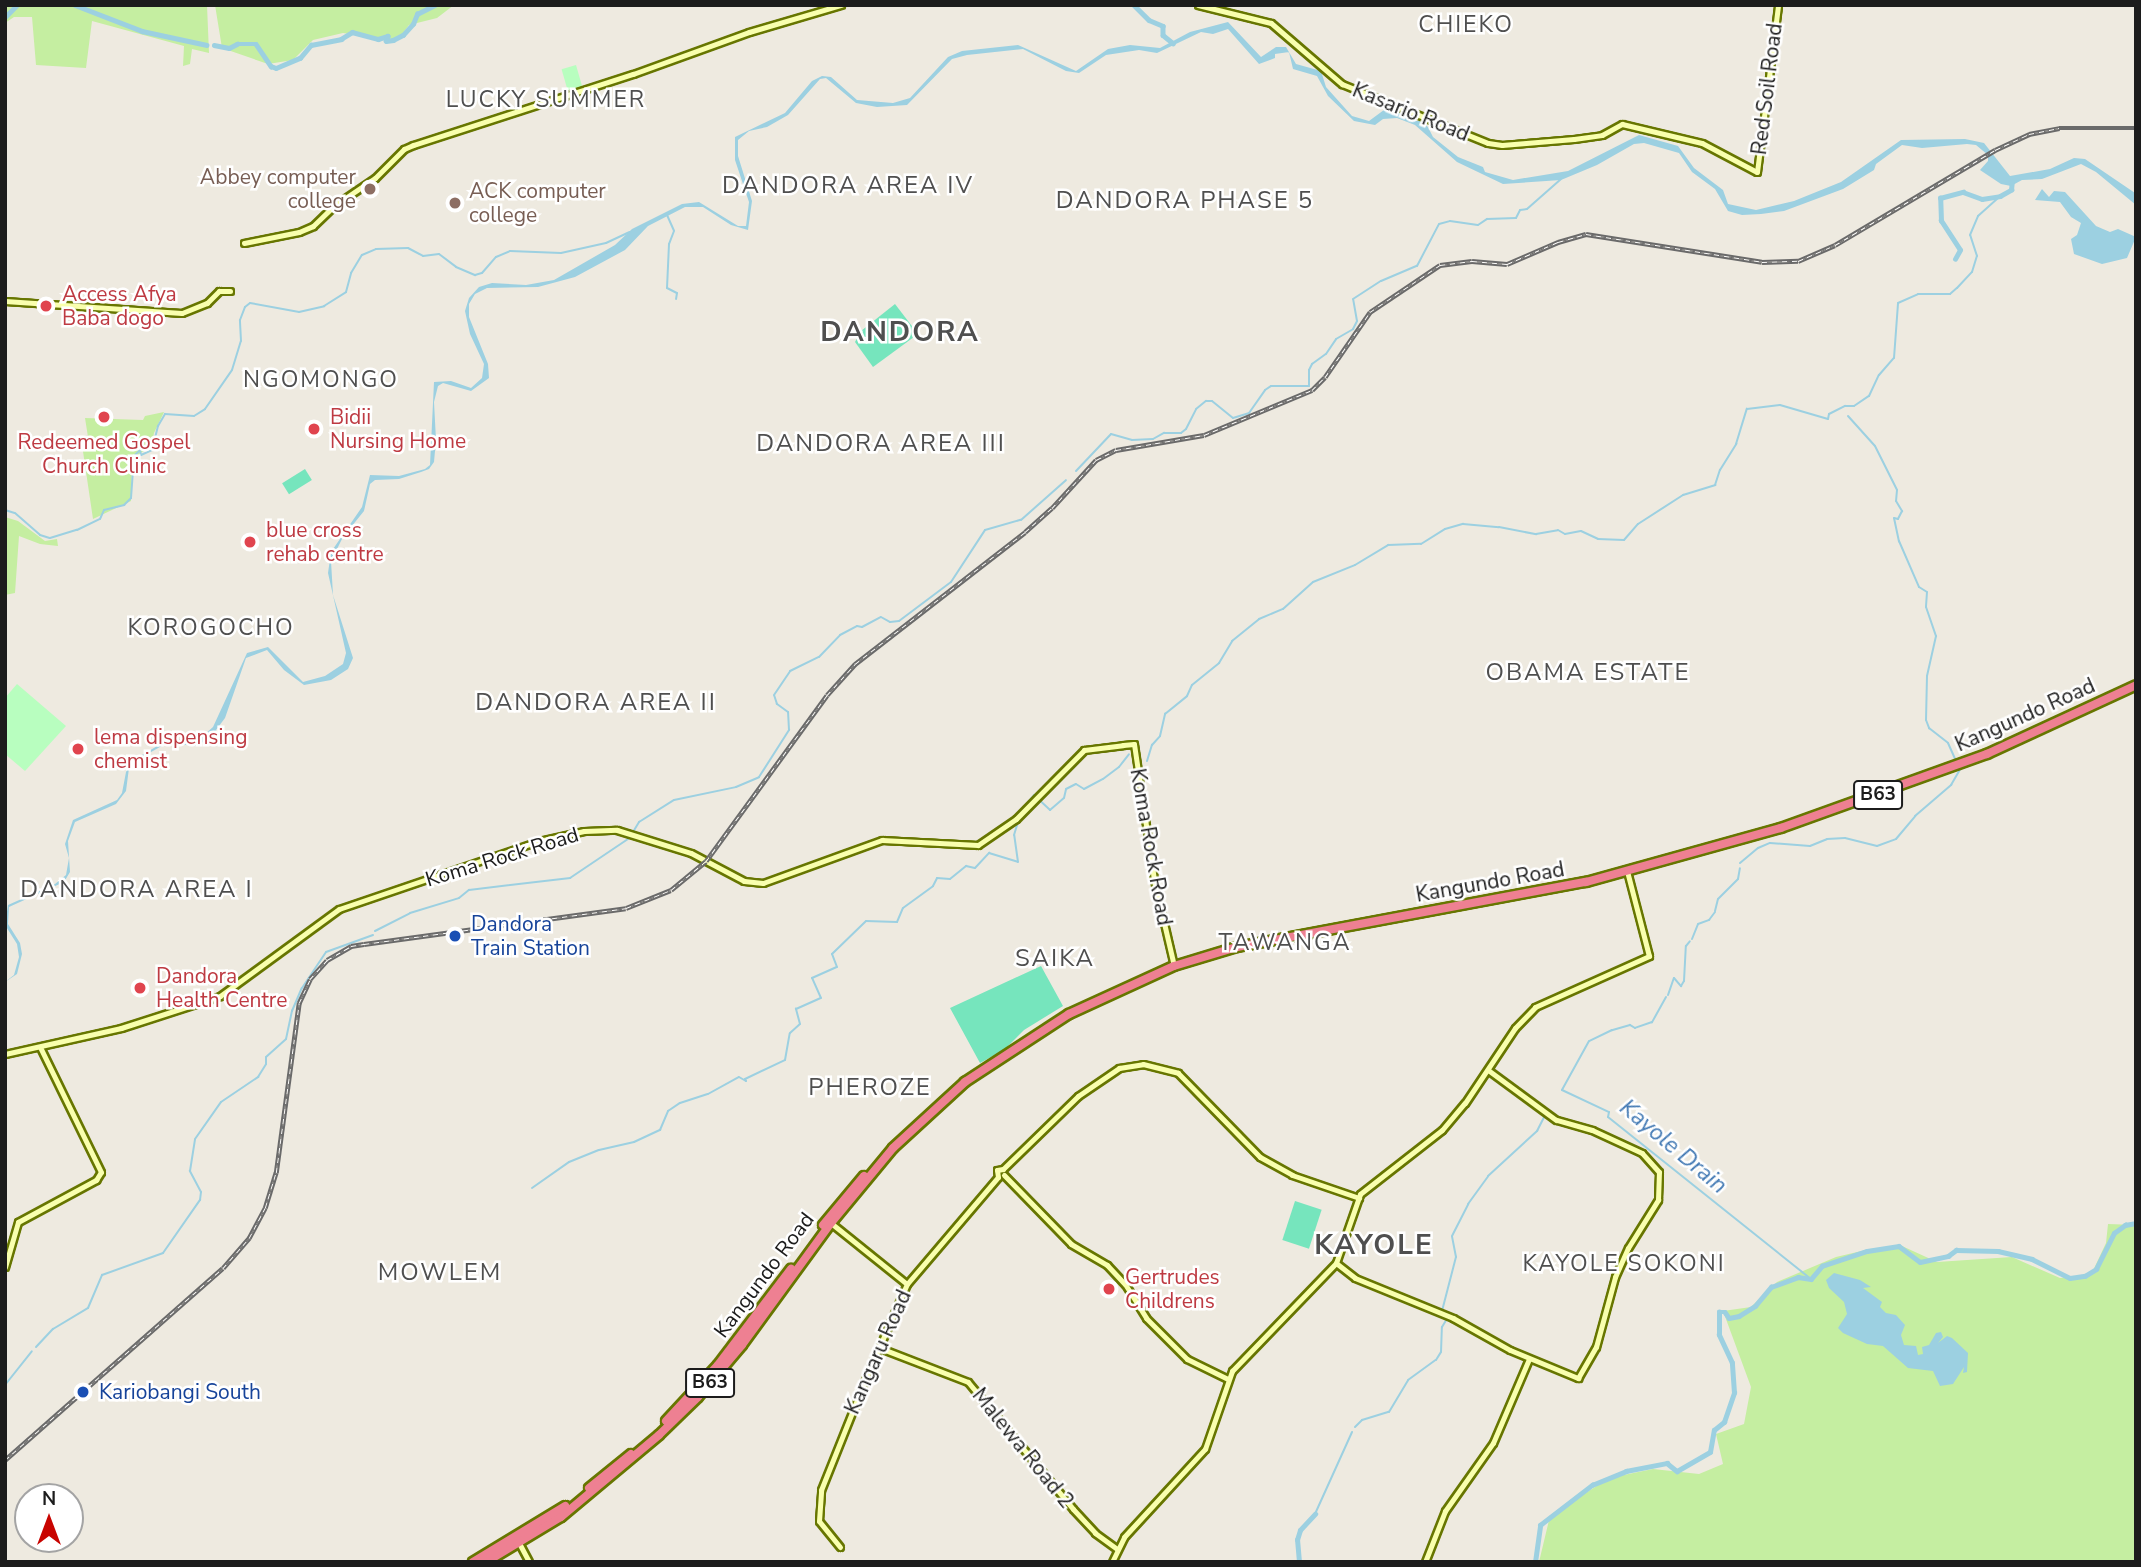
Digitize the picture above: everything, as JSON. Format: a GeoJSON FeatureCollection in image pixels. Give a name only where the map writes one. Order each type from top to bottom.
{"type":"FeatureCollection","features":[{"type":"Feature","properties":{"kind":"highway","name":"Kangundo Road"},"geometry":{"type":"LineString","coordinates":[[473,1562],[557,1513],[654,1433],[718,1365],[847,1194],[935,1107],[1012,1049],[1097,1000],[1174,966],[1265,941],[1586,882],[1781,828],[1914,782],[2043,729],[2136,685]]}},
{"type":"Feature","properties":{"kind":"highway","name":"Kangundo Road"},"geometry":{"type":"LineString","coordinates":[[486,1562],[561,1517],[618,1472],[692,1403],[742,1345],[831,1223],[882,1160]]}},
{"type":"Feature","properties":{"kind":"main road"},"geometry":{"type":"LineString","coordinates":[[244,243],[299,232],[313,226],[335,205],[380,174],[404,149],[413,145],[633,75],[749,32],[841,5]]}},
{"type":"Feature","properties":{"kind":"main road","name":"Kasario Road"},"geometry":{"type":"LineString","coordinates":[[1198,5],[1271,23],[1342,84],[1480,140],[1502,145],[1567,140],[1602,135],[1622,124],[1702,143],[1756,172]]}},
{"type":"Feature","properties":{"kind":"main road","name":"Red Soil Road"},"geometry":{"type":"LineString","coordinates":[[1756,172],[1778,5]]}},
{"type":"Feature","properties":{"kind":"main road"},"geometry":{"type":"LineString","coordinates":[[5,301],[182,313],[207,303],[219,291],[230,291]]}},
{"type":"Feature","properties":{"kind":"main road","name":"Koma Rock Road"},"geometry":{"type":"LineString","coordinates":[[5,1054],[121,1028],[220,996],[346,906],[549,839],[598,830],[631,834],[691,853],[736,878],[756,884],[882,840],[978,845],[1020,815],[1084,750],[1134,744],[1153,880],[1174,966]]}},
{"type":"Feature","properties":{"kind":"main road"},"geometry":{"type":"LineString","coordinates":[[1112,1562],[1116,1548],[1205,1449],[1228,1380],[1239,1363],[1336,1263],[1364,1190],[1442,1130],[1516,1028],[1535,1007],[1649,956],[1627,871]]}},
{"type":"Feature","properties":{"kind":"main road"},"geometry":{"type":"LineString","coordinates":[[5,1267],[18,1222],[96,1181],[101,1172],[40,1047]]}},
{"type":"Feature","properties":{"kind":"main road","name":"Kangaru Road"},"geometry":{"type":"LineString","coordinates":[[841,1547],[819,1521],[821,1490],[907,1284],[1002,1174],[1072,1101],[1123,1067],[1143,1065],[1175,1072],[1189,1083],[1212,1111],[1260,1157],[1292,1175],[1359,1198]]}},
{"type":"Feature","properties":{"kind":"main road"},"geometry":{"type":"LineString","coordinates":[[1336,1263],[1355,1278],[1453,1318],[1529,1359],[1578,1378],[1596,1347],[1615,1277],[1628,1248],[1658,1200],[1660,1175],[1648,1156],[1592,1130],[1556,1120],[1488,1070]]}},
{"type":"Feature","properties":{"kind":"main road"},"geometry":{"type":"LineString","coordinates":[[1002,1174],[1071,1244],[1107,1265],[1125,1284],[1146,1318],[1187,1359],[1228,1380]]}},
{"type":"Feature","properties":{"kind":"main road"},"geometry":{"type":"LineString","coordinates":[[831,1223],[907,1284]]}},
{"type":"Feature","properties":{"kind":"main road","name":"Malewa Road 2"},"geometry":{"type":"LineString","coordinates":[[880,1348],[968,1382],[1073,1509],[1095,1533],[1116,1548]]}},
{"type":"Feature","properties":{"kind":"main road"},"geometry":{"type":"LineString","coordinates":[[1425,1562],[1445,1511],[1493,1443],[1529,1359]]}},
{"type":"Feature","properties":{"kind":"main road"},"geometry":{"type":"LineString","coordinates":[[519,1543],[529,1562]]}},
{"type":"Feature","properties":{"kind":"green space"},"geometry":{"type":"Polygon","coordinates":[[[5,5],[207,5],[209,53],[192,49],[190,64],[183,66],[184,46],[92,21],[86,68],[36,65],[32,17],[14,17],[5,23],[5,5]]]}},
{"type":"Feature","properties":{"kind":"green space"},"geometry":{"type":"Polygon","coordinates":[[[215,5],[454,5],[437,18],[409,25],[397,41],[343,33],[313,40],[293,60],[268,64],[222,48],[215,5]]]}},
{"type":"Feature","properties":{"kind":"green space"},"geometry":{"type":"Polygon","coordinates":[[[576,65],[583,89],[568,93],[562,69],[576,65]]]}},
{"type":"Feature","properties":{"kind":"green space"},"geometry":{"type":"Polygon","coordinates":[[[895,304],[918,334],[873,367],[855,342],[861,331],[895,304]]]}},
{"type":"Feature","properties":{"kind":"green space"},"geometry":{"type":"Polygon","coordinates":[[[164,412],[154,433],[151,448],[140,453],[132,465],[131,501],[93,519],[81,438],[88,437],[85,418],[143,420],[145,416],[164,412]]]}},
{"type":"Feature","properties":{"kind":"green space"},"geometry":{"type":"Polygon","coordinates":[[[305,469],[312,480],[289,494],[282,483],[305,469]]]}},
{"type":"Feature","properties":{"kind":"green space"},"geometry":{"type":"Polygon","coordinates":[[[5,517],[18,521],[45,541],[57,539],[58,546],[40,544],[19,536],[15,593],[5,595],[5,517]]]}},
{"type":"Feature","properties":{"kind":"green space"},"geometry":{"type":"Polygon","coordinates":[[[17,684],[66,726],[25,771],[5,754],[5,698],[17,684]]]}},
{"type":"Feature","properties":{"kind":"green space"},"geometry":{"type":"Polygon","coordinates":[[[1041,966],[1063,1006],[1024,1030],[1004,1050],[980,1063],[950,1008],[1041,966]]]}},
{"type":"Feature","properties":{"kind":"green space"},"geometry":{"type":"Polygon","coordinates":[[[1295,1201],[1322,1210],[1309,1249],[1282,1240],[1295,1201]]]}},
{"type":"Feature","properties":{"kind":"green space"},"geometry":{"type":"Polygon","coordinates":[[[2108,1224],[2136,1225],[2136,1562],[1539,1562],[1550,1516],[1609,1478],[1653,1469],[1699,1474],[1723,1464],[1716,1434],[1744,1424],[1751,1387],[1723,1311],[1751,1307],[1777,1282],[1836,1257],[1870,1249],[1902,1246],[1937,1262],[2012,1257],[2060,1278],[2091,1275],[2106,1243],[2108,1224]]]}},
{"type":"Feature","properties":{"kind":"water"},"geometry":{"type":"Polygon","coordinates":[[[1228,22],[1261,57],[1276,47],[1286,47],[1289,52],[1275,54],[1275,58],[1259,64],[1228,29],[1213,34],[1201,32],[1157,53],[1139,50],[1106,55],[1079,73],[1066,71],[1023,49],[967,55],[952,59],[907,105],[877,107],[856,103],[826,78],[820,79],[788,115],[767,127],[749,131],[738,140],[738,156],[752,201],[748,230],[731,225],[703,207],[685,207],[648,226],[625,250],[575,277],[538,287],[487,288],[475,294],[469,304],[469,317],[488,364],[489,378],[471,391],[443,383],[438,386],[434,402],[434,462],[429,469],[421,472],[399,479],[375,480],[370,484],[364,511],[343,537],[331,561],[333,595],[353,658],[348,669],[331,680],[304,685],[284,670],[267,650],[246,658],[225,718],[210,738],[196,746],[167,743],[137,760],[129,768],[126,791],[116,804],[75,822],[68,841],[70,872],[64,882],[9,907],[8,924],[20,943],[22,954],[17,974],[5,982],[14,975],[19,957],[17,944],[5,925],[8,905],[55,884],[66,875],[69,858],[65,844],[73,820],[117,800],[122,793],[126,772],[132,761],[164,742],[203,736],[213,727],[247,653],[268,647],[303,682],[325,676],[343,664],[346,653],[328,573],[331,552],[362,507],[370,475],[399,476],[430,465],[434,382],[451,381],[471,388],[482,378],[484,364],[470,334],[465,311],[469,298],[479,287],[492,283],[526,285],[554,280],[615,245],[632,229],[682,204],[699,202],[738,226],[746,226],[749,202],[735,160],[735,137],[785,113],[812,81],[822,76],[831,77],[857,100],[893,103],[910,98],[948,57],[962,51],[1018,45],[1076,71],[1108,49],[1130,45],[1160,48],[1190,32],[1228,22]]]}},
{"type":"Feature","properties":{"kind":"water"},"geometry":{"type":"Polygon","coordinates":[[[1289,52],[1296,64],[1321,71],[1326,87],[1352,116],[1369,121],[1388,107],[1396,109],[1411,121],[1420,121],[1428,127],[1433,137],[1458,157],[1483,167],[1485,172],[1513,180],[1568,171],[1639,135],[1678,146],[1694,168],[1723,190],[1728,204],[1756,210],[1794,201],[1841,182],[1901,140],[1965,139],[1984,143],[2010,176],[2050,169],[2074,158],[2085,159],[2135,193],[2136,205],[2096,172],[2081,164],[2042,179],[2022,180],[2011,186],[2001,184],[1980,170],[1988,161],[1988,155],[1976,145],[1967,144],[1922,148],[1902,145],[1876,164],[1874,170],[1843,189],[1784,211],[1761,214],[1742,215],[1728,211],[1715,189],[1692,172],[1679,153],[1644,143],[1634,144],[1597,165],[1561,180],[1503,184],[1457,162],[1415,125],[1397,118],[1383,119],[1375,125],[1354,121],[1328,96],[1317,76],[1293,69],[1289,52]]]}},
{"type":"Feature","properties":{"kind":"water"},"geometry":{"type":"Polygon","coordinates":[[[2042,189],[2049,197],[2054,191],[2065,192],[2096,226],[2110,232],[2118,229],[2136,237],[2127,258],[2102,264],[2074,254],[2071,239],[2077,235],[2081,223],[2071,217],[2060,202],[2035,200],[2042,189]]]}},
{"type":"Feature","properties":{"kind":"water"},"geometry":{"type":"Polygon","coordinates":[[[1834,1273],[1860,1280],[1871,1287],[1863,1288],[1882,1302],[1880,1307],[1886,1313],[1896,1315],[1905,1325],[1901,1335],[1904,1345],[1916,1346],[1918,1355],[1923,1354],[1922,1347],[1929,1345],[1936,1333],[1941,1332],[1943,1337],[1938,1343],[1947,1336],[1952,1338],[1968,1353],[1967,1372],[1963,1373],[1964,1367],[1953,1384],[1940,1386],[1933,1371],[1908,1368],[1883,1346],[1867,1344],[1843,1333],[1838,1328],[1847,1314],[1844,1302],[1829,1288],[1826,1280],[1834,1273]]]}},
{"type":"Feature","properties":{"kind":"waterway"},"geometry":{"type":"LineString","coordinates":[[5,17],[17,5]]}},
{"type":"Feature","properties":{"kind":"waterway"},"geometry":{"type":"LineString","coordinates":[[75,5],[142,31],[207,45]]}},
{"type":"Feature","properties":{"kind":"waterway"},"geometry":{"type":"LineString","coordinates":[[214,45],[229,48],[237,44],[256,44],[271,66],[276,68],[300,58],[311,45],[341,39],[352,32],[378,39],[388,36],[386,41],[393,40],[403,35],[413,24],[417,14],[435,5]]}},
{"type":"Feature","properties":{"kind":"waterway"},"geometry":{"type":"LineString","coordinates":[[1134,5],[1149,20],[1163,26],[1163,35],[1173,43]]}},
{"type":"Feature","properties":{"kind":"waterway"},"geometry":{"type":"LineString","coordinates":[[1076,471],[1111,434],[1132,440],[1153,439],[1164,433],[1181,433],[1186,429],[1196,409],[1206,401],[1212,401],[1233,418],[1249,413],[1265,390],[1271,386],[1309,386],[1309,370],[1312,364],[1326,354],[1336,339],[1353,329],[1357,321],[1353,299],[1381,281],[1417,266],[1439,224],[1450,221],[1478,225],[1487,219],[1516,218],[1520,210],[1527,209],[1561,179]]}},
{"type":"Feature","properties":{"kind":"waterway"},"geometry":{"type":"LineString","coordinates":[[1955,259],[1960,250],[1941,221],[1940,198],[1963,192],[1982,199],[2000,196],[2011,190],[2012,181]]}},
{"type":"Feature","properties":{"kind":"waterway"},"geometry":{"type":"LineString","coordinates":[[1147,761],[1152,745],[1160,736],[1165,714],[1187,696],[1192,685],[1219,663],[1232,641],[1259,619],[1283,609],[1313,582],[1355,565],[1388,545],[1421,544],[1445,529],[1463,524],[1536,534],[1558,530],[1565,534],[1581,531],[1598,539],[1624,540],[1638,524],[1683,495],[1715,485],[1720,470],[1736,444],[1747,409],[1780,405],[1828,419],[1829,414],[1845,406],[1854,406],[1869,396],[1879,375],[1894,358],[1898,303],[1918,294],[1950,294],[1957,288],[1972,272],[1977,256],[1970,235],[1978,216],[2000,196]]}},
{"type":"Feature","properties":{"kind":"waterway"},"geometry":{"type":"LineString","coordinates":[[667,215],[674,231],[669,244],[667,288],[677,293],[676,299]]}},
{"type":"Feature","properties":{"kind":"waterway"},"geometry":{"type":"LineString","coordinates":[[5,510],[15,513],[40,535],[50,538],[77,530],[100,519],[104,510],[124,505],[131,498],[134,456],[140,450],[141,455],[152,450],[158,426],[165,414],[194,416],[205,409],[232,370],[241,341],[240,320],[245,307],[250,303],[299,312],[324,306],[346,292],[351,273],[362,255],[376,249],[408,248],[423,256],[439,254],[456,267],[475,275],[482,273],[496,257],[510,251],[561,253],[606,243],[630,232]]}},
{"type":"Feature","properties":{"kind":"waterway","name":"Kayole Drain"},"geometry":{"type":"LineString","coordinates":[[1848,416],[1875,446],[1897,490],[1896,501],[1902,511],[1898,519],[1894,518],[1899,541],[1919,587],[1927,592],[1926,607],[1936,636],[1927,676],[1926,720],[1929,728],[1948,743],[1956,761]]}},
{"type":"Feature","properties":{"kind":"waterway"},"geometry":{"type":"LineString","coordinates":[[633,832],[639,822],[674,800],[736,787],[759,777],[789,730],[788,712],[777,704],[774,695],[790,671],[819,657],[840,635],[857,626],[862,627],[881,617],[890,622],[899,621],[951,582],[985,530],[1021,520],[1066,480]]}},
{"type":"Feature","properties":{"kind":"waterway"},"geometry":{"type":"LineString","coordinates":[[1026,805],[1034,795],[1050,810],[1064,798],[1066,789],[1076,784],[1084,789],[1103,779],[1119,767],[1129,754]]}},
{"type":"Feature","properties":{"kind":"waterway","name":"Kayole Drain"},"geometry":{"type":"LineString","coordinates":[[1740,863],[1758,848],[1770,843],[1810,846],[1827,839],[1845,838],[1877,846],[1896,839],[1915,816],[1951,785],[1961,768]]}},
{"type":"Feature","properties":{"kind":"waterway"},"geometry":{"type":"LineString","coordinates":[[532,1188],[569,1162],[599,1150],[634,1142],[660,1130],[668,1111],[680,1103],[708,1094],[739,1077],[746,1081],[745,1079],[785,1060],[790,1033],[800,1024],[796,1009],[821,998],[812,978],[837,967],[832,954],[866,921],[897,922],[903,908],[933,886],[937,878],[950,879],[966,866],[975,868],[989,853],[1018,862],[1014,835],[1019,819]]}},
{"type":"Feature","properties":{"kind":"waterway"},"geometry":{"type":"LineString","coordinates":[[375,931],[410,913],[459,898],[469,890],[570,878],[631,837]]}},
{"type":"Feature","properties":{"kind":"waterway","name":"Kayole Drain"},"geometry":{"type":"LineString","coordinates":[[1715,911],[1718,899],[1738,879],[1740,868]]}},
{"type":"Feature","properties":{"kind":"waterway","name":"Kayole Drain"},"geometry":{"type":"LineString","coordinates":[[1692,939],[1698,924],[1709,920],[1715,912]]}},
{"type":"Feature","properties":{"kind":"waterway"},"geometry":{"type":"LineString","coordinates":[[36,1347],[53,1329],[88,1308],[102,1275],[163,1253],[200,1200],[201,1192],[190,1171],[195,1139],[221,1102],[258,1077],[266,1064],[266,1057],[286,1039],[292,1011],[302,988],[326,952],[373,935]]}},
{"type":"Feature","properties":{"kind":"waterway","name":"Kayole Drain"},"geometry":{"type":"LineString","coordinates":[[1668,995],[1674,978],[1681,986],[1684,981],[1686,946],[1690,941]]}},
{"type":"Feature","properties":{"kind":"waterway","name":"Kayole Drain"},"geometry":{"type":"LineString","coordinates":[[1666,997],[1652,1022],[1635,1028],[1630,1025],[1612,1030],[1589,1041],[1562,1090],[1609,1112],[1608,1117],[1811,1279]]}},
{"type":"Feature","properties":{"kind":"waterway","name":"Kayole Drain"},"geometry":{"type":"LineString","coordinates":[[1442,1311],[1456,1257],[1452,1236],[1468,1204],[1488,1176],[1537,1131],[1545,1115]]}},
{"type":"Feature","properties":{"kind":"waterway"},"geometry":{"type":"LineString","coordinates":[[1535,1562],[1540,1525],[1592,1485],[1626,1471],[1667,1463],[1677,1471],[1710,1452],[1714,1430],[1724,1422],[1734,1393],[1732,1363],[1719,1335],[1719,1312],[1725,1312],[1729,1318],[1739,1316],[1755,1306],[1771,1287],[1798,1277],[1811,1279],[1822,1266],[1867,1251],[1899,1246],[1920,1262],[1948,1256],[1956,1250],[1998,1251],[2032,1259],[2070,1278],[2085,1276],[2096,1269],[2114,1233],[2125,1225],[2136,1223]]}},
{"type":"Feature","properties":{"kind":"waterway"},"geometry":{"type":"LineString","coordinates":[[1355,1427],[1362,1420],[1389,1412],[1408,1380],[1436,1360],[1441,1352],[1442,1327],[1448,1317]]}},
{"type":"Feature","properties":{"kind":"waterway"},"geometry":{"type":"LineString","coordinates":[[5,1385],[32,1351]]}},
{"type":"Feature","properties":{"kind":"waterway"},"geometry":{"type":"LineString","coordinates":[[1315,1514],[1352,1432]]}},
{"type":"Feature","properties":{"kind":"waterway"},"geometry":{"type":"LineString","coordinates":[[1299,1562],[1297,1540],[1300,1530],[1315,1514]]}},
{"type":"Feature","properties":{"kind":"railway"},"geometry":{"type":"LineString","coordinates":[[5,1460],[223,1268],[249,1238],[265,1208],[276,1173],[299,1003],[310,979],[327,960],[351,946],[626,908],[671,890],[706,861],[827,695],[855,664],[1025,532],[1052,508],[1096,460],[1116,450],[1204,435],[1312,390],[1325,377],[1370,312],[1440,265],[1472,261],[1507,264],[1558,242],[1586,234],[1762,262],[1798,261],[1835,245],[1995,150],[2029,134],[2059,128],[2136,128]]}},
{"type":"Feature","properties":{"kind":"place","name":"Abbey computer college"},"geometry":{"type":"Point","coordinates":[370,189]}},
{"type":"Feature","properties":{"kind":"place","name":"ACK computer college"},"geometry":{"type":"Point","coordinates":[455,203]}},
{"type":"Feature","properties":{"kind":"place","name":"Access Afya Baba dogo"},"geometry":{"type":"Point","coordinates":[46,306]}},
{"type":"Feature","properties":{"kind":"place","name":"Redeemed Gospel Church Clinic"},"geometry":{"type":"Point","coordinates":[104,417]}},
{"type":"Feature","properties":{"kind":"place","name":"Bidii Nursing Home"},"geometry":{"type":"Point","coordinates":[314,429]}},
{"type":"Feature","properties":{"kind":"place","name":"blue cross rehab centre"},"geometry":{"type":"Point","coordinates":[250,542]}},
{"type":"Feature","properties":{"kind":"place","name":"lema dispensing chemist"},"geometry":{"type":"Point","coordinates":[78,749]}},
{"type":"Feature","properties":{"kind":"place","name":"Dandora Train Station"},"geometry":{"type":"Point","coordinates":[455,936]}},
{"type":"Feature","properties":{"kind":"place","name":"Dandora Health Centre"},"geometry":{"type":"Point","coordinates":[140,988]}},
{"type":"Feature","properties":{"kind":"place","name":"Gertrudes Childrens"},"geometry":{"type":"Point","coordinates":[1109,1289]}},
{"type":"Feature","properties":{"kind":"place","name":"Kariobangi South"},"geometry":{"type":"Point","coordinates":[83,1392]}},
{"type":"Feature","properties":{"kind":"district","name":"CHIEKO"},"geometry":{"type":"Point","coordinates":[1466,25]}},
{"type":"Feature","properties":{"kind":"district","name":"LUCKY SUMMER"},"geometry":{"type":"Point","coordinates":[546,100]}},
{"type":"Feature","properties":{"kind":"district","name":"DANDORA AREA IV"},"geometry":{"type":"Point","coordinates":[848,186]}},
{"type":"Feature","properties":{"kind":"district","name":"DANDORA PHASE 5"},"geometry":{"type":"Point","coordinates":[1185,201]}},
{"type":"Feature","properties":{"kind":"district","name":"DANDORA"},"geometry":{"type":"Point","coordinates":[900,332]}},
{"type":"Feature","properties":{"kind":"district","name":"NGOMONGO"},"geometry":{"type":"Point","coordinates":[321,380]}},
{"type":"Feature","properties":{"kind":"district","name":"DANDORA AREA III"},"geometry":{"type":"Point","coordinates":[881,444]}},
{"type":"Feature","properties":{"kind":"district","name":"KOROGOCHO"},"geometry":{"type":"Point","coordinates":[211,628]}},
{"type":"Feature","properties":{"kind":"district","name":"OBAMA ESTATE"},"geometry":{"type":"Point","coordinates":[1588,673]}},
{"type":"Feature","properties":{"kind":"district","name":"DANDORA AREA II"},"geometry":{"type":"Point","coordinates":[596,703]}},
{"type":"Feature","properties":{"kind":"district","name":"DANDORA AREA I"},"geometry":{"type":"Point","coordinates":[137,890]}},
{"type":"Feature","properties":{"kind":"district","name":"TAWANGA"},"geometry":{"type":"Point","coordinates":[1285,943]}},
{"type":"Feature","properties":{"kind":"district","name":"SAIKA"},"geometry":{"type":"Point","coordinates":[1055,959]}},
{"type":"Feature","properties":{"kind":"district","name":"PHEROZE"},"geometry":{"type":"Point","coordinates":[870,1088]}},
{"type":"Feature","properties":{"kind":"district","name":"KAYOLE"},"geometry":{"type":"Point","coordinates":[1374,1245]}},
{"type":"Feature","properties":{"kind":"district","name":"KAYOLE SOKONI"},"geometry":{"type":"Point","coordinates":[1624,1264]}},
{"type":"Feature","properties":{"kind":"district","name":"MOWLEM"},"geometry":{"type":"Point","coordinates":[440,1273]}}]}
